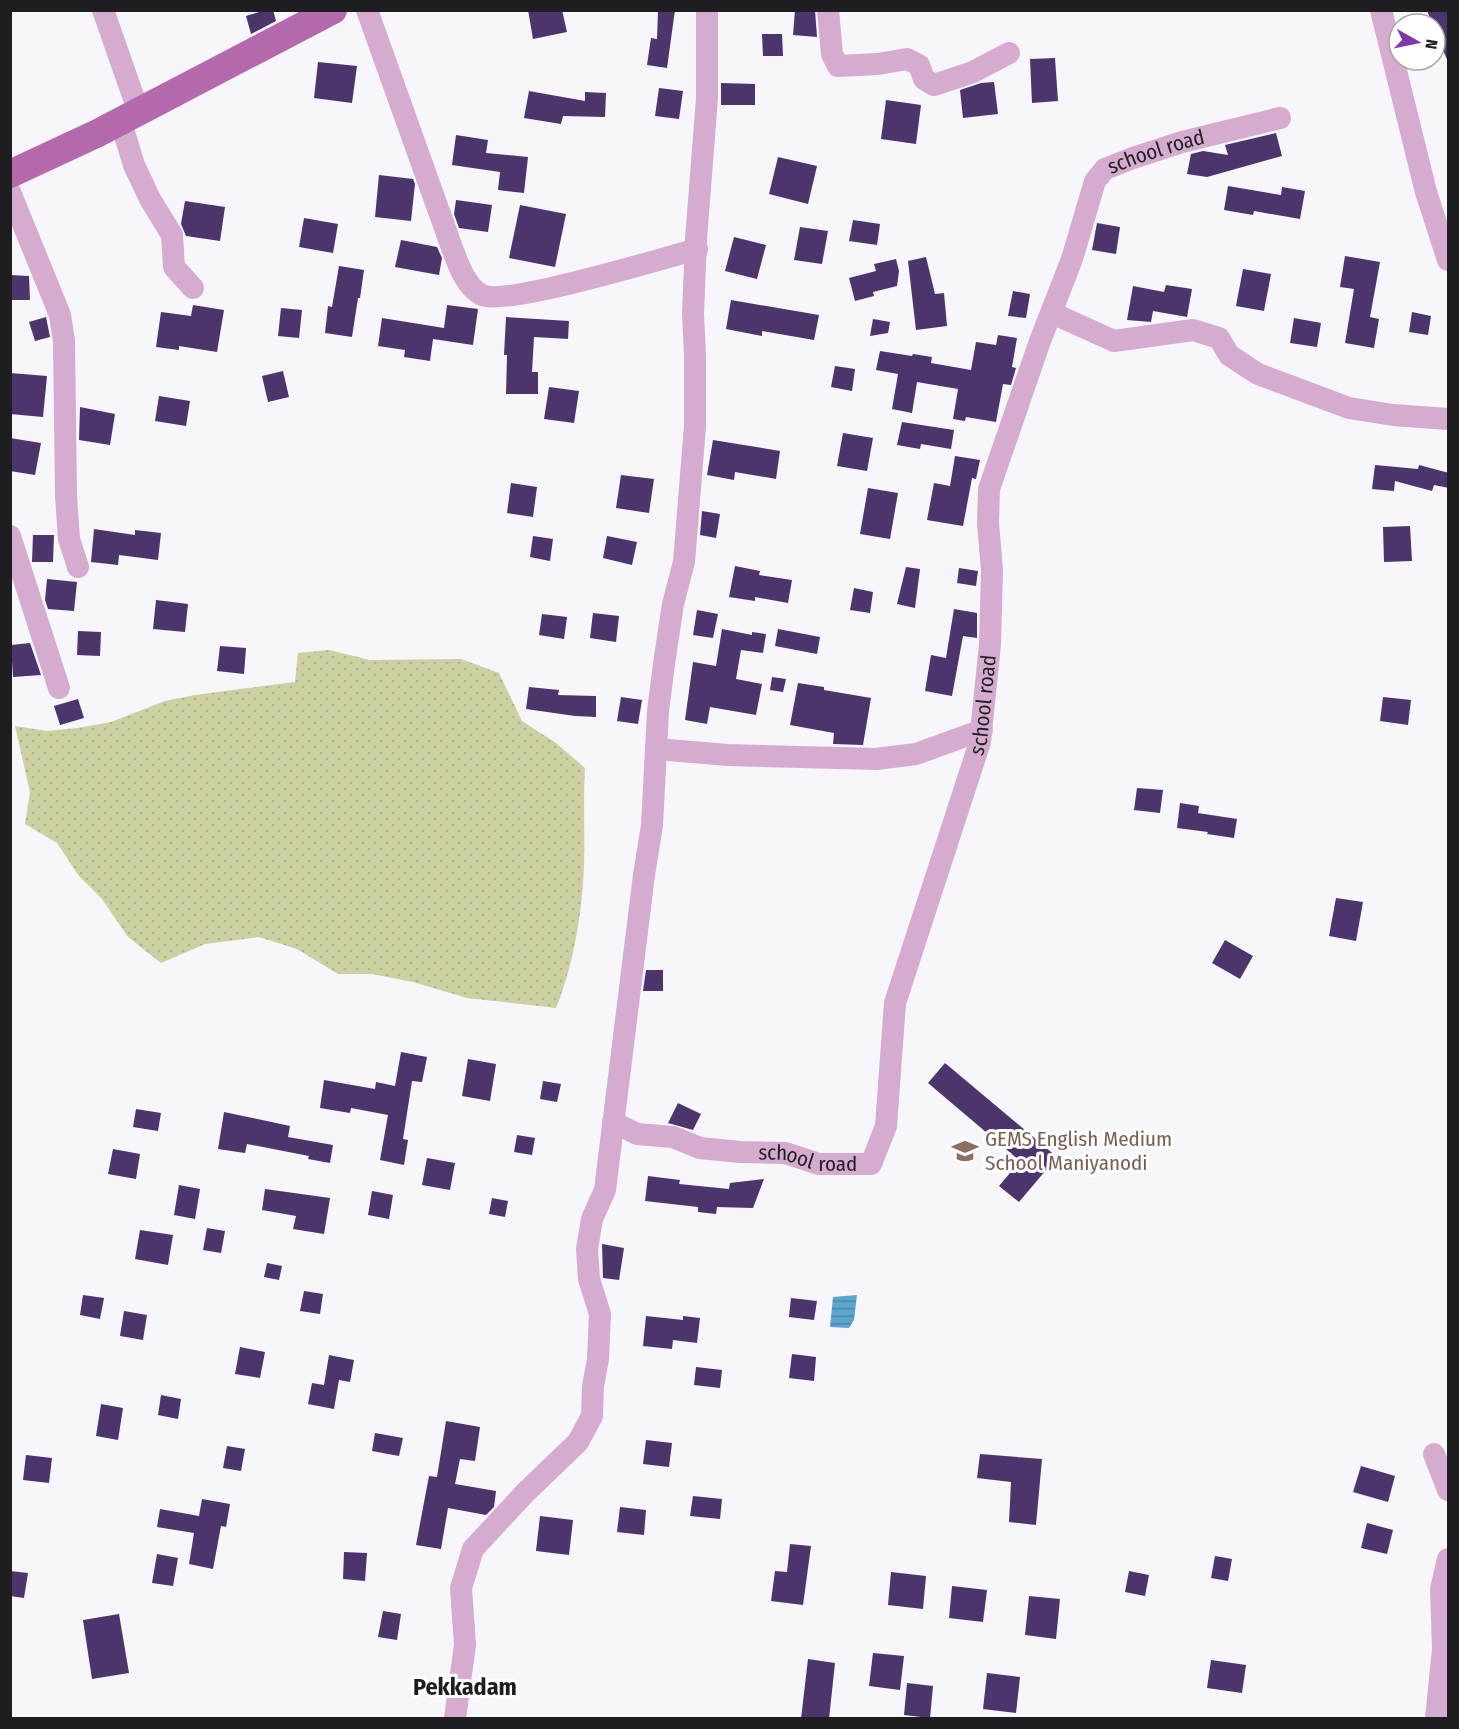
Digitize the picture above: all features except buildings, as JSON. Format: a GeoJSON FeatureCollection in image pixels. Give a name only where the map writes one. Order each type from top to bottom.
{"type":"FeatureCollection","features":[{"type":"Feature","properties":{"kind":"main road"},"geometry":{"type":"LineString","coordinates":[[10,174],[98,133],[333,10]]}},
{"type":"Feature","properties":{"kind":"street"},"geometry":{"type":"LineString","coordinates":[[103,10],[129,115],[138,174],[172,235],[174,267],[193,288]]}},
{"type":"Feature","properties":{"kind":"street"},"geometry":{"type":"LineString","coordinates":[[367,10],[447,236],[460,268],[471,286],[482,296],[495,297],[591,278],[697,249]]}},
{"type":"Feature","properties":{"kind":"street"},"geometry":{"type":"LineString","coordinates":[[455,1719],[465,1645],[461,1588],[473,1549],[525,1493],[578,1442],[592,1416],[600,1314],[589,1279],[587,1249],[592,1219],[605,1190],[652,825],[658,711],[672,604],[684,562],[695,426],[693,314],[696,239],[707,98],[707,10]]}},
{"type":"Feature","properties":{"kind":"street"},"geometry":{"type":"LineString","coordinates":[[828,10],[832,54],[838,66],[878,64],[907,58],[919,65],[924,79],[934,85],[973,72],[1009,53]]}},
{"type":"Feature","properties":{"kind":"street"},"geometry":{"type":"LineString","coordinates":[[1381,10],[1426,192],[1449,260]]}},
{"type":"Feature","properties":{"kind":"street","name":"school road"},"geometry":{"type":"LineString","coordinates":[[614,1122],[637,1134],[673,1137],[700,1148],[785,1153],[819,1164],[872,1164],[886,1126],[895,1003],[980,742],[990,644],[992,570],[988,523],[989,489],[1040,341],[1072,259],[1095,181],[1105,169],[1182,142],[1280,118]]}},
{"type":"Feature","properties":{"kind":"street"},"geometry":{"type":"LineString","coordinates":[[10,192],[60,315],[64,341],[66,496],[69,539],[78,567]]}},
{"type":"Feature","properties":{"kind":"street"},"geometry":{"type":"LineString","coordinates":[[1052,313],[1114,341],[1193,330],[1219,338],[1229,355],[1258,374],[1349,408],[1393,415],[1449,419]]}},
{"type":"Feature","properties":{"kind":"street"},"geometry":{"type":"LineString","coordinates":[[10,536],[59,688]]}},
{"type":"Feature","properties":{"kind":"street"},"geometry":{"type":"LineString","coordinates":[[656,749],[876,759],[916,754],[982,730]]}},
{"type":"Feature","properties":{"kind":"street"},"geometry":{"type":"LineString","coordinates":[[1434,1454],[1449,1490]]}},
{"type":"Feature","properties":{"kind":"street"},"geometry":{"type":"LineString","coordinates":[[1436,1719],[1443,1649],[1441,1589],[1449,1559]]}},
{"type":"Feature","properties":{"kind":"green space"},"geometry":{"type":"Polygon","coordinates":[[[329,650],[370,660],[461,659],[499,673],[522,721],[556,743],[585,768],[584,865],[581,901],[568,974],[556,1008],[467,998],[413,982],[372,974],[338,974],[297,949],[259,937],[205,944],[161,963],[128,937],[102,899],[79,876],[57,843],[25,824],[30,792],[15,726],[47,731],[77,728],[111,722],[165,701],[295,682],[298,653],[329,650]]]}},
{"type":"Feature","properties":{"kind":"water"},"geometry":{"type":"Polygon","coordinates":[[[857,1295],[854,1320],[849,1328],[830,1327],[833,1297],[857,1295]]]}},
{"type":"Feature","properties":{"kind":"place","name":"GEMS English Medium School Maniyanodi"},"geometry":{"type":"Point","coordinates":[965,1151]}},
{"type":"Feature","properties":{"kind":"district","name":"Pekkadam"},"geometry":{"type":"Point","coordinates":[465,1687]}}]}
